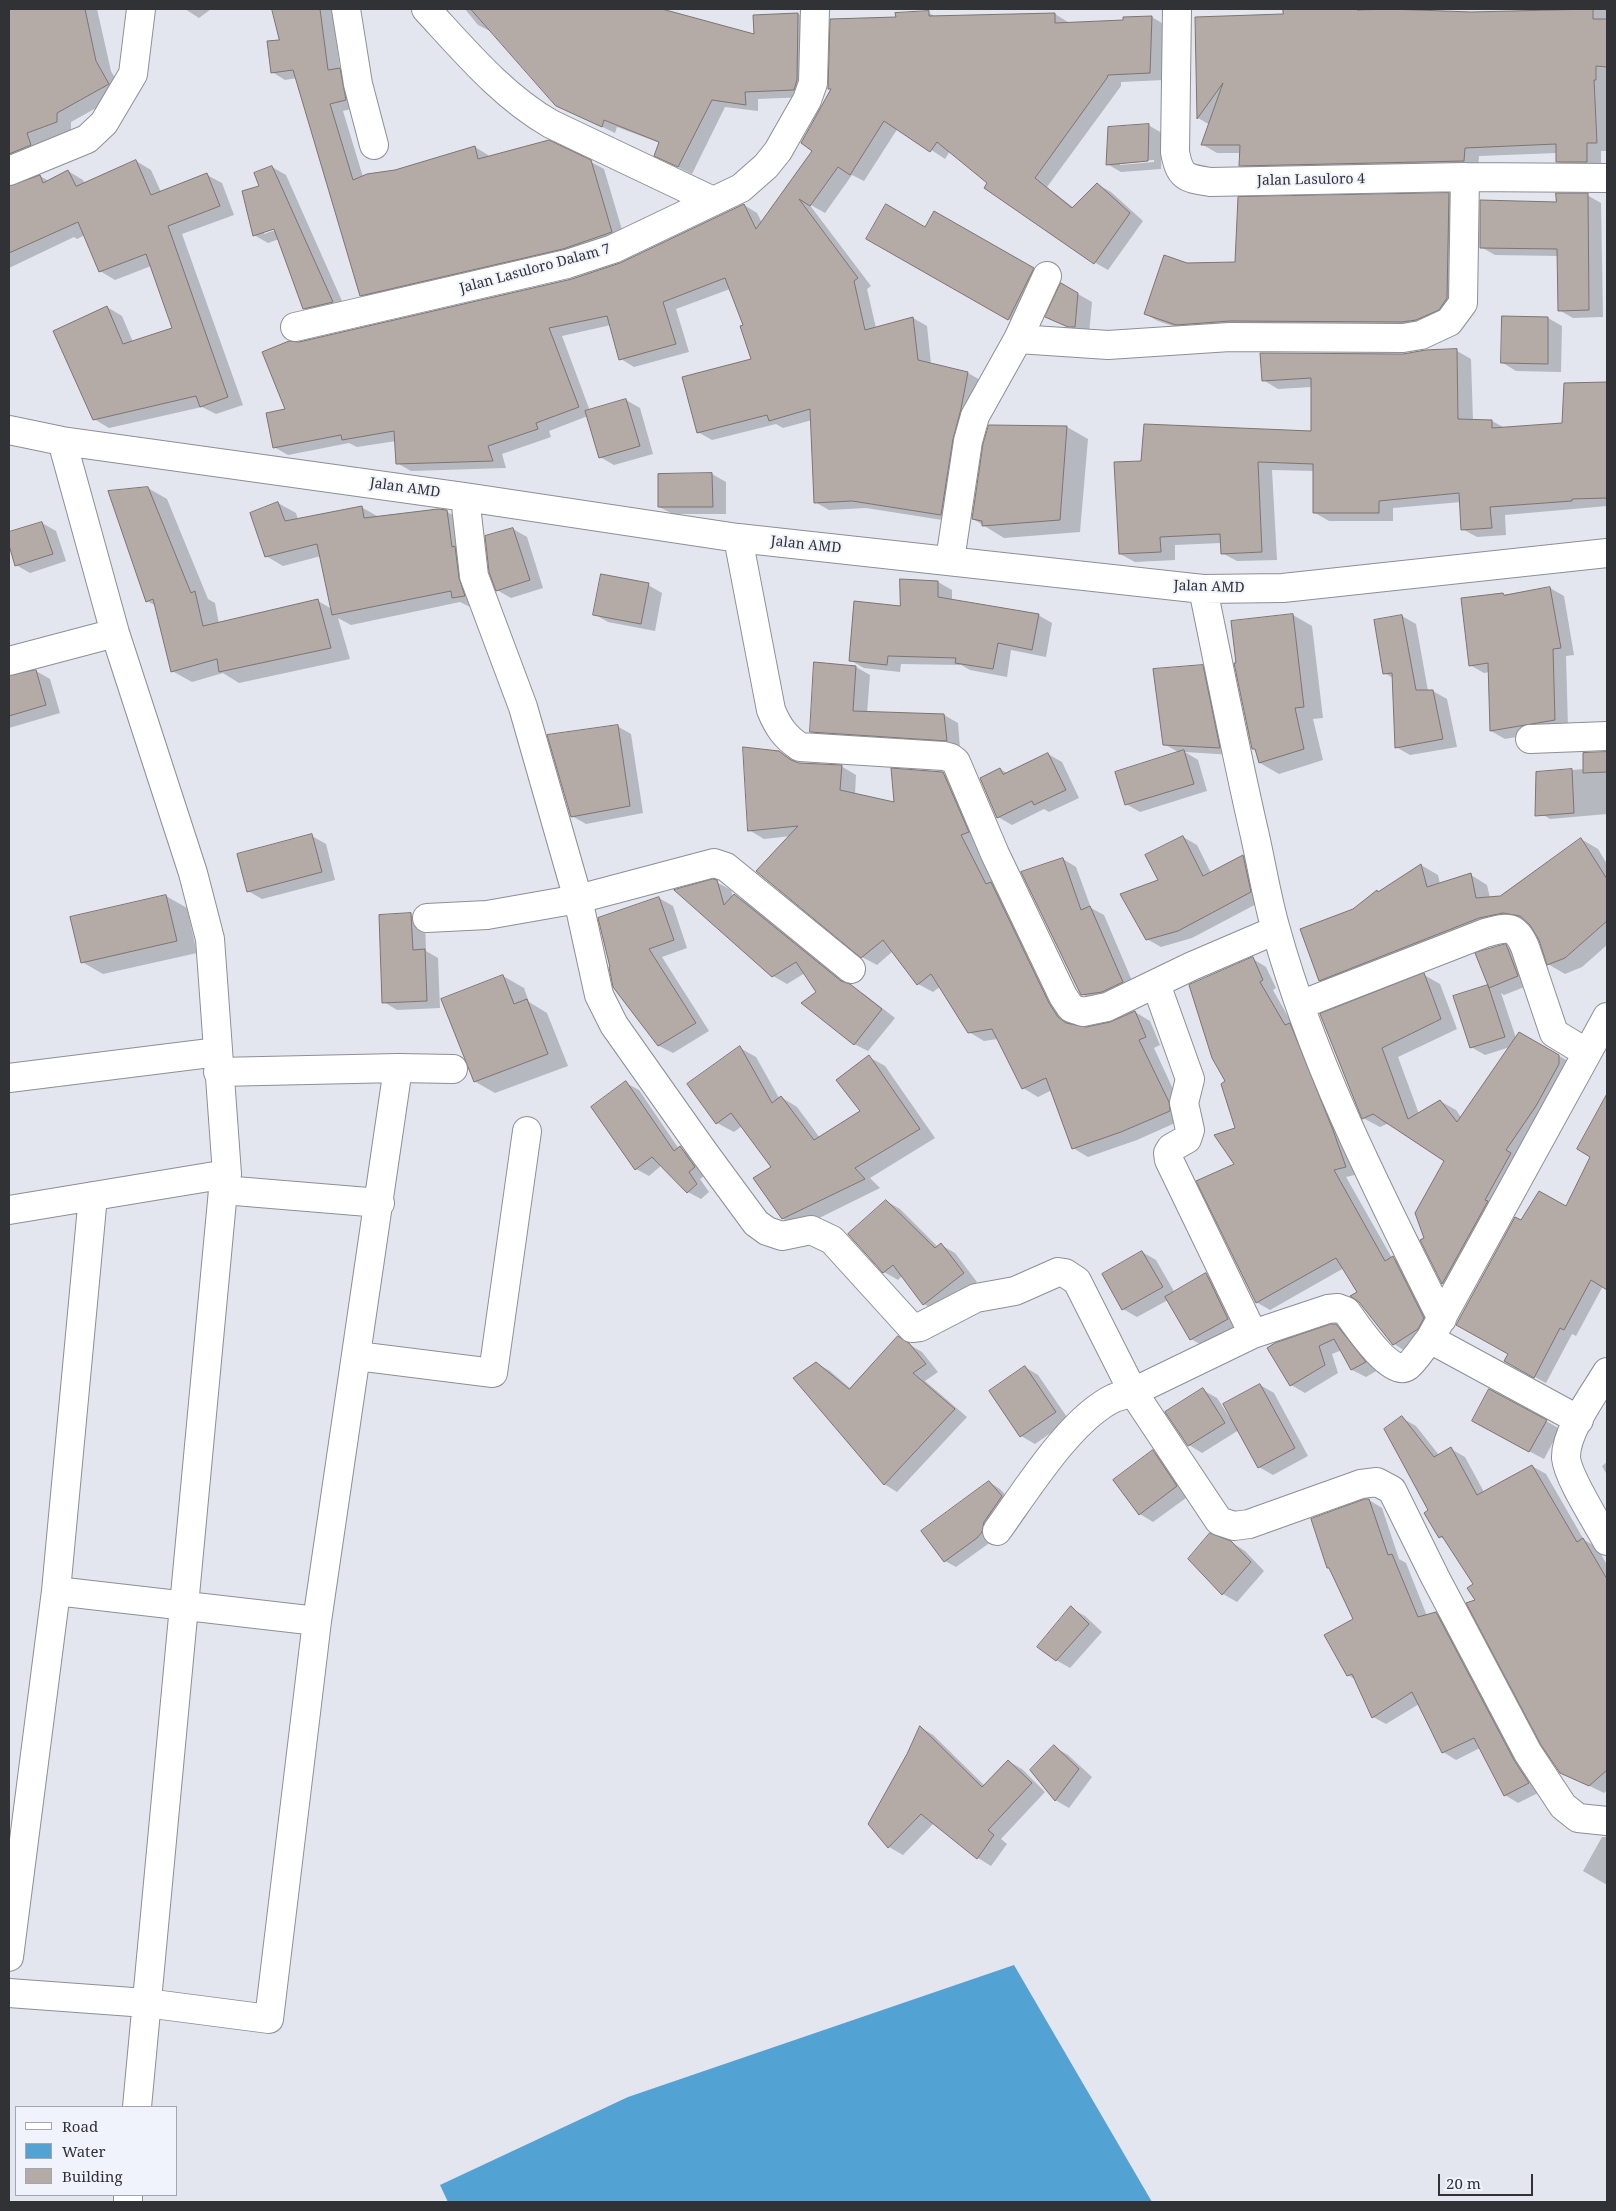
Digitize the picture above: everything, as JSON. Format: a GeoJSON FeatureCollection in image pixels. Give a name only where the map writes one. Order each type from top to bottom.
{"type":"FeatureCollection","features":[{"type":"Feature","properties":{"kind":"street"},"geometry":{"type":"LineString","coordinates":[[9,171],[87,140],[104,123],[133,74],[141,9]]}},
{"type":"Feature","properties":{"kind":"street"},"geometry":{"type":"LineString","coordinates":[[346,9],[358,84],[374,145]]}},
{"type":"Feature","properties":{"kind":"street"},"geometry":{"type":"LineString","coordinates":[[426,9],[458,44],[527,111],[713,200]]}},
{"type":"Feature","properties":{"kind":"street","name":"Jalan Lasuloro Dalam 7"},"geometry":{"type":"LineString","coordinates":[[295,327],[576,261],[613,250],[741,188],[766,166],[778,151],[807,100],[813,83],[815,9]]}},
{"type":"Feature","properties":{"kind":"street","name":"Jalan Lasuloro 4"},"geometry":{"type":"LineString","coordinates":[[1177,9],[1175,152],[1178,167],[1182,174],[1188,178],[1210,182],[1465,177],[1607,178]]}},
{"type":"Feature","properties":{"kind":"street"},"geometry":{"type":"LineString","coordinates":[[1018,339],[1108,345],[1230,337],[1404,338],[1421,335],[1449,322],[1463,303],[1465,177]]}},
{"type":"Feature","properties":{"kind":"street"},"geometry":{"type":"LineString","coordinates":[[950,560],[970,433],[976,416],[1018,339],[1048,276]]}},
{"type":"Feature","properties":{"kind":"street","name":"Jalan AMD"},"geometry":{"type":"LineString","coordinates":[[9,430],[62,441],[465,497],[738,538],[1203,589],[1283,588],[1606,554]]}},
{"type":"Feature","properties":{"kind":"street"},"geometry":{"type":"LineString","coordinates":[[62,441],[115,633],[193,873],[210,939],[225,1182],[183,1607],[137,2106]]}},
{"type":"Feature","properties":{"kind":"street"},"geometry":{"type":"LineString","coordinates":[[465,497],[474,576],[523,707],[578,899],[599,995],[606,1010],[697,1143],[756,1223],[767,1231],[782,1236],[811,1230],[832,1240],[912,1328],[920,1327],[976,1298],[1015,1291],[1058,1272],[1065,1273],[1077,1281],[1133,1392],[1219,1521],[1226,1524],[1249,1524],[1361,1484],[1377,1482],[1392,1490],[1435,1577],[1528,1753],[1553,1793],[1563,1806],[1578,1818],[1607,1821]]}},
{"type":"Feature","properties":{"kind":"street"},"geometry":{"type":"LineString","coordinates":[[738,538],[770,710],[778,727],[787,738],[800,747],[951,758],[956,762],[995,854],[1063,996],[1071,1008],[1083,1012],[1107,1007],[1192,966],[1276,930]]}},
{"type":"Feature","properties":{"kind":"street"},"geometry":{"type":"LineString","coordinates":[[1203,589],[1239,767],[1276,930],[1300,1005],[1345,1121],[1380,1196],[1436,1329],[1578,1420]]}},
{"type":"Feature","properties":{"kind":"street"},"geometry":{"type":"LineString","coordinates":[[9,661],[115,633]]}},
{"type":"Feature","properties":{"kind":"street"},"geometry":{"type":"LineString","coordinates":[[1530,739],[1607,736]]}},
{"type":"Feature","properties":{"kind":"street"},"geometry":{"type":"LineString","coordinates":[[427,918],[487,915],[578,899],[708,864],[721,865],[851,969]]}},
{"type":"Feature","properties":{"kind":"street"},"geometry":{"type":"LineString","coordinates":[[1300,1005],[1484,933],[1512,929],[1520,935],[1525,947],[1554,1033],[1587,1053]]}},
{"type":"Feature","properties":{"kind":"street"},"geometry":{"type":"LineString","coordinates":[[1156,984],[1190,1079],[1184,1103],[1190,1130],[1187,1139],[1171,1148],[1168,1153],[1253,1334]]}},
{"type":"Feature","properties":{"kind":"street"},"geometry":{"type":"LineString","coordinates":[[997,1531],[1074,1428],[1096,1410],[1114,1398],[1133,1392],[1253,1334],[1328,1309],[1338,1308],[1346,1311],[1388,1363],[1401,1369],[1408,1366],[1436,1329],[1607,1017]]}},
{"type":"Feature","properties":{"kind":"street"},"geometry":{"type":"LineString","coordinates":[[9,1078],[218,1062],[453,1069]]}},
{"type":"Feature","properties":{"kind":"street"},"geometry":{"type":"LineString","coordinates":[[9,1992],[146,2003],[269,2019],[317,1622],[380,1203],[398,1068]]}},
{"type":"Feature","properties":{"kind":"street"},"geometry":{"type":"LineString","coordinates":[[357,1356],[493,1373],[528,1131]]}},
{"type":"Feature","properties":{"kind":"street"},"geometry":{"type":"LineString","coordinates":[[9,1210],[93,1196],[225,1182],[380,1203]]}},
{"type":"Feature","properties":{"kind":"street"},"geometry":{"type":"LineString","coordinates":[[9,1957],[15,1858],[56,1591],[93,1196]]}},
{"type":"Feature","properties":{"kind":"street"},"geometry":{"type":"LineString","coordinates":[[1607,1372],[1578,1420],[1567,1449],[1566,1459],[1573,1477],[1607,1540]]}},
{"type":"Feature","properties":{"kind":"street"},"geometry":{"type":"LineString","coordinates":[[56,1591],[317,1622]]}},
{"type":"Feature","properties":{"kind":"water"},"geometry":{"type":"Polygon","coordinates":[[[1014,1965],[1152,2202],[448,2202],[440,2185],[628,2097],[1014,1965]]]}},
{"type":"Feature","properties":{"kind":"building"},"geometry":{"type":"Polygon","coordinates":[[[9,9],[85,9],[96,61],[109,84],[57,113],[57,122],[27,133],[31,145],[9,154],[9,9]]]}},
{"type":"Feature","properties":{"kind":"building"},"geometry":{"type":"Polygon","coordinates":[[[272,9],[320,9],[328,70],[340,68],[346,100],[330,104],[353,180],[367,174],[395,170],[475,146],[478,159],[549,140],[591,160],[612,232],[563,249],[360,296],[293,70],[271,73],[267,41],[279,40],[272,9]]]}},
{"type":"Feature","properties":{"kind":"building"},"geometry":{"type":"Polygon","coordinates":[[[471,9],[662,9],[754,34],[753,15],[798,13],[797,80],[794,90],[745,92],[746,105],[712,100],[678,167],[654,156],[659,142],[604,120],[602,127],[556,106],[471,9]]]}},
{"type":"Feature","properties":{"kind":"building"},"geometry":{"type":"Polygon","coordinates":[[[1283,9],[1389,9],[1471,12],[1593,9],[1593,19],[1607,19],[1607,67],[1596,66],[1596,80],[1594,80],[1597,143],[1587,143],[1587,162],[1556,162],[1556,144],[1465,148],[1464,161],[1239,166],[1240,145],[1201,145],[1223,83],[1197,119],[1195,17],[1283,14],[1283,9]]]}},
{"type":"Feature","properties":{"kind":"building"},"geometry":{"type":"Polygon","coordinates":[[[929,11],[929,16],[1055,13],[1055,23],[1123,20],[1123,17],[1152,16],[1150,73],[1108,75],[1035,178],[1072,208],[1097,183],[1130,213],[1094,264],[984,188],[987,183],[937,142],[930,152],[884,121],[850,175],[838,167],[810,206],[799,199],[858,278],[854,281],[865,330],[913,317],[918,360],[968,372],[953,439],[941,515],[852,501],[814,503],[810,409],[769,421],[767,415],[697,433],[682,377],[751,359],[740,326],[743,325],[725,278],[663,302],[676,344],[619,360],[607,316],[549,328],[579,407],[536,423],[538,429],[488,446],[493,461],[396,464],[394,431],[342,440],[341,435],[273,448],[266,413],[285,409],[262,352],[289,341],[299,342],[572,279],[620,263],[744,204],[756,229],[812,151],[801,143],[831,89],[828,89],[830,19],[896,17],[895,13],[929,11]]]}},
{"type":"Feature","properties":{"kind":"building"},"geometry":{"type":"Polygon","coordinates":[[[1149,124],[1148,161],[1106,165],[1108,127],[1149,124]]]}},
{"type":"Feature","properties":{"kind":"building"},"geometry":{"type":"Polygon","coordinates":[[[136,160],[151,195],[207,173],[220,206],[168,226],[228,397],[200,407],[196,396],[93,420],[53,331],[107,306],[123,344],[172,328],[146,254],[99,272],[78,222],[9,253],[9,186],[40,175],[43,183],[68,170],[76,186],[136,160]]]}},
{"type":"Feature","properties":{"kind":"building"},"geometry":{"type":"Polygon","coordinates":[[[272,166],[333,302],[303,309],[274,229],[253,236],[242,191],[259,186],[254,173],[272,166]]]}},
{"type":"Feature","properties":{"kind":"building"},"geometry":{"type":"Polygon","coordinates":[[[1449,193],[1447,298],[1439,310],[1416,320],[1402,322],[1230,321],[1176,325],[1144,314],[1164,255],[1187,263],[1235,262],[1238,197],[1449,193]]]}},
{"type":"Feature","properties":{"kind":"building"},"geometry":{"type":"Polygon","coordinates":[[[1556,193],[1588,193],[1589,310],[1558,311],[1557,249],[1480,248],[1480,200],[1556,202],[1556,193]]]}},
{"type":"Feature","properties":{"kind":"building"},"geometry":{"type":"Polygon","coordinates":[[[886,204],[925,227],[934,211],[1034,268],[1008,320],[866,239],[886,204]]]}},
{"type":"Feature","properties":{"kind":"building"},"geometry":{"type":"Polygon","coordinates":[[[1061,283],[1078,293],[1075,327],[1068,327],[1045,317],[1061,283]]]}},
{"type":"Feature","properties":{"kind":"building"},"geometry":{"type":"Polygon","coordinates":[[[1502,316],[1548,317],[1548,364],[1501,363],[1502,316]]]}},
{"type":"Feature","properties":{"kind":"building"},"geometry":{"type":"Polygon","coordinates":[[[1457,349],[1458,419],[1492,420],[1492,428],[1562,423],[1564,383],[1607,382],[1607,498],[1572,499],[1572,501],[1490,507],[1492,528],[1461,530],[1459,493],[1379,501],[1379,513],[1313,513],[1313,464],[1258,462],[1262,552],[1221,554],[1220,534],[1160,537],[1161,552],[1119,554],[1114,462],[1141,461],[1144,424],[1311,431],[1311,378],[1262,381],[1260,353],[1403,354],[1426,350],[1457,349]]]}},
{"type":"Feature","properties":{"kind":"building"},"geometry":{"type":"Polygon","coordinates":[[[626,399],[640,446],[599,458],[585,411],[626,399]]]}},
{"type":"Feature","properties":{"kind":"building"},"geometry":{"type":"Polygon","coordinates":[[[989,425],[1067,426],[1060,520],[982,526],[982,521],[972,519],[983,444],[989,425]]]}},
{"type":"Feature","properties":{"kind":"building"},"geometry":{"type":"Polygon","coordinates":[[[712,473],[713,507],[658,507],[658,474],[712,473]]]}},
{"type":"Feature","properties":{"kind":"building"},"geometry":{"type":"Polygon","coordinates":[[[148,487],[191,593],[195,591],[203,626],[318,599],[331,648],[219,672],[217,659],[171,672],[153,599],[146,602],[108,491],[148,487]]]}},
{"type":"Feature","properties":{"kind":"building"},"geometry":{"type":"Polygon","coordinates":[[[278,502],[285,521],[362,506],[364,518],[438,509],[447,510],[452,547],[455,546],[459,578],[465,596],[452,598],[451,591],[332,615],[317,544],[265,557],[250,513],[278,502]]]}},
{"type":"Feature","properties":{"kind":"building"},"geometry":{"type":"Polygon","coordinates":[[[42,522],[53,554],[15,566],[9,545],[9,532],[42,522]]]}},
{"type":"Feature","properties":{"kind":"building"},"geometry":{"type":"Polygon","coordinates":[[[513,528],[530,580],[496,591],[489,572],[485,536],[513,528]]]}},
{"type":"Feature","properties":{"kind":"building"},"geometry":{"type":"Polygon","coordinates":[[[601,574],[649,583],[641,624],[593,615],[601,574]]]}},
{"type":"Feature","properties":{"kind":"building"},"geometry":{"type":"Polygon","coordinates":[[[900,579],[938,581],[938,597],[1039,614],[1032,650],[998,643],[993,669],[955,663],[956,658],[888,656],[887,665],[849,661],[854,601],[900,606],[900,579]]]}},
{"type":"Feature","properties":{"kind":"building"},"geometry":{"type":"Polygon","coordinates":[[[1550,587],[1561,648],[1553,649],[1555,720],[1490,731],[1488,663],[1469,666],[1461,598],[1503,593],[1504,595],[1550,587]]]}},
{"type":"Feature","properties":{"kind":"building"},"geometry":{"type":"Polygon","coordinates":[[[1293,614],[1304,707],[1295,708],[1304,749],[1259,763],[1255,749],[1252,749],[1234,663],[1236,663],[1231,621],[1293,614]]]}},
{"type":"Feature","properties":{"kind":"building"},"geometry":{"type":"Polygon","coordinates":[[[1402,615],[1416,690],[1433,690],[1443,739],[1395,748],[1392,673],[1383,674],[1374,620],[1402,615]]]}},
{"type":"Feature","properties":{"kind":"building"},"geometry":{"type":"Polygon","coordinates":[[[814,662],[856,666],[853,711],[944,714],[947,741],[810,732],[814,662]]]}},
{"type":"Feature","properties":{"kind":"building"},"geometry":{"type":"Polygon","coordinates":[[[1203,665],[1220,748],[1163,745],[1153,669],[1203,665]]]}},
{"type":"Feature","properties":{"kind":"building"},"geometry":{"type":"Polygon","coordinates":[[[36,670],[46,705],[9,716],[9,676],[36,670]]]}},
{"type":"Feature","properties":{"kind":"building"},"geometry":{"type":"Polygon","coordinates":[[[618,725],[630,806],[571,817],[547,735],[618,725]]]}},
{"type":"Feature","properties":{"kind":"building"},"geometry":{"type":"Polygon","coordinates":[[[743,747],[779,751],[791,760],[799,763],[842,765],[840,790],[894,802],[891,768],[943,772],[969,832],[961,835],[986,884],[991,882],[1049,1003],[1058,1017],[1066,1023],[1086,1027],[1110,1022],[1135,1011],[1146,1037],[1139,1040],[1169,1102],[1170,1111],[1121,1132],[1072,1149],[1046,1078],[1022,1089],[992,1029],[968,1033],[931,974],[917,985],[883,940],[861,958],[756,871],[798,826],[748,831],[743,747]]]}},
{"type":"Feature","properties":{"kind":"building"},"geometry":{"type":"Polygon","coordinates":[[[1184,750],[1194,784],[1125,805],[1115,772],[1184,750]]]}},
{"type":"Feature","properties":{"kind":"building"},"geometry":{"type":"Polygon","coordinates":[[[1607,752],[1607,772],[1583,773],[1583,753],[1607,752]]]}},
{"type":"Feature","properties":{"kind":"building"},"geometry":{"type":"Polygon","coordinates":[[[1048,753],[1066,790],[1034,805],[1032,801],[997,818],[980,778],[1000,768],[1003,774],[1048,753]]]}},
{"type":"Feature","properties":{"kind":"building"},"geometry":{"type":"Polygon","coordinates":[[[1572,769],[1574,813],[1535,816],[1536,772],[1572,769]]]}},
{"type":"Feature","properties":{"kind":"building"},"geometry":{"type":"Polygon","coordinates":[[[312,834],[322,872],[247,892],[237,854],[312,834]]]}},
{"type":"Feature","properties":{"kind":"building"},"geometry":{"type":"Polygon","coordinates":[[[1183,836],[1203,876],[1243,855],[1251,892],[1178,931],[1146,940],[1120,894],[1158,880],[1145,855],[1183,836]]]}},
{"type":"Feature","properties":{"kind":"building"},"geometry":{"type":"Polygon","coordinates":[[[1581,838],[1607,879],[1607,921],[1565,958],[1547,965],[1539,940],[1530,925],[1520,916],[1503,913],[1479,918],[1319,981],[1300,929],[1353,909],[1377,890],[1378,892],[1421,864],[1427,887],[1471,873],[1476,898],[1500,896],[1581,838]]]}},
{"type":"Feature","properties":{"kind":"building"},"geometry":{"type":"Polygon","coordinates":[[[1063,858],[1081,910],[1090,906],[1123,982],[1102,992],[1081,995],[1021,872],[1063,858]]]}},
{"type":"Feature","properties":{"kind":"building"},"geometry":{"type":"Polygon","coordinates":[[[713,879],[717,880],[724,905],[734,894],[841,981],[850,984],[882,1009],[854,1045],[801,1003],[816,992],[796,962],[772,977],[674,890],[713,879]]]}},
{"type":"Feature","properties":{"kind":"building"},"geometry":{"type":"Polygon","coordinates":[[[166,895],[177,941],[81,963],[70,917],[166,895]]]}},
{"type":"Feature","properties":{"kind":"building"},"geometry":{"type":"Polygon","coordinates":[[[659,897],[674,940],[649,949],[696,1023],[658,1046],[613,987],[598,918],[659,897]]]}},
{"type":"Feature","properties":{"kind":"building"},"geometry":{"type":"Polygon","coordinates":[[[411,913],[413,950],[425,949],[427,1001],[382,1003],[379,915],[411,913]]]}},
{"type":"Feature","properties":{"kind":"building"},"geometry":{"type":"Polygon","coordinates":[[[1506,944],[1518,976],[1489,988],[1475,953],[1506,944]]]}},
{"type":"Feature","properties":{"kind":"building"},"geometry":{"type":"Polygon","coordinates":[[[1253,957],[1263,980],[1260,982],[1285,1025],[1290,1023],[1333,1130],[1346,1167],[1334,1170],[1385,1261],[1393,1256],[1424,1318],[1418,1329],[1393,1345],[1359,1302],[1350,1296],[1357,1292],[1336,1258],[1256,1303],[1196,1181],[1234,1164],[1214,1135],[1235,1128],[1221,1084],[1225,1081],[1212,1058],[1189,985],[1253,957]]]}},
{"type":"Feature","properties":{"kind":"building"},"geometry":{"type":"Polygon","coordinates":[[[1424,973],[1441,1019],[1382,1048],[1408,1119],[1440,1100],[1457,1122],[1519,1032],[1559,1055],[1559,1064],[1536,1106],[1506,1150],[1511,1153],[1485,1200],[1488,1201],[1442,1284],[1420,1240],[1424,1238],[1415,1213],[1444,1161],[1373,1114],[1362,1119],[1320,1014],[1424,973]]]}},
{"type":"Feature","properties":{"kind":"building"},"geometry":{"type":"Polygon","coordinates":[[[503,975],[514,1004],[527,999],[548,1054],[474,1082],[441,999],[503,975]]]}},
{"type":"Feature","properties":{"kind":"building"},"geometry":{"type":"Polygon","coordinates":[[[1488,985],[1505,1037],[1470,1048],[1453,996],[1488,985]]]}},
{"type":"Feature","properties":{"kind":"building"},"geometry":{"type":"Polygon","coordinates":[[[740,1046],[772,1103],[781,1096],[814,1140],[860,1111],[836,1080],[869,1055],[920,1129],[855,1168],[865,1179],[782,1219],[753,1178],[771,1167],[731,1113],[716,1124],[687,1084],[740,1046]]]}},
{"type":"Feature","properties":{"kind":"building"},"geometry":{"type":"Polygon","coordinates":[[[626,1081],[674,1151],[680,1146],[695,1167],[689,1172],[697,1184],[687,1193],[652,1157],[635,1170],[591,1107],[626,1081]]]}},
{"type":"Feature","properties":{"kind":"building"},"geometry":{"type":"Polygon","coordinates":[[[1607,1094],[1607,1290],[1591,1280],[1564,1330],[1560,1328],[1534,1378],[1504,1361],[1508,1354],[1456,1325],[1515,1217],[1521,1220],[1539,1191],[1566,1206],[1590,1157],[1577,1149],[1607,1094]]]}},
{"type":"Feature","properties":{"kind":"building"},"geometry":{"type":"Polygon","coordinates":[[[886,1200],[935,1248],[941,1243],[964,1273],[923,1305],[893,1265],[883,1273],[848,1234],[886,1200]]]}},
{"type":"Feature","properties":{"kind":"building"},"geometry":{"type":"Polygon","coordinates":[[[1142,1251],[1163,1287],[1122,1310],[1102,1274],[1142,1251]]]}},
{"type":"Feature","properties":{"kind":"building"},"geometry":{"type":"Polygon","coordinates":[[[1206,1273],[1228,1319],[1190,1340],[1165,1297],[1206,1273]]]}},
{"type":"Feature","properties":{"kind":"building"},"geometry":{"type":"Polygon","coordinates":[[[1336,1324],[1366,1362],[1351,1370],[1334,1339],[1319,1346],[1325,1365],[1290,1386],[1267,1348],[1275,1343],[1336,1324]]]}},
{"type":"Feature","properties":{"kind":"building"},"geometry":{"type":"Polygon","coordinates":[[[898,1336],[909,1343],[926,1364],[913,1373],[955,1409],[884,1485],[793,1378],[816,1362],[849,1389],[898,1336]]]}},
{"type":"Feature","properties":{"kind":"building"},"geometry":{"type":"Polygon","coordinates":[[[1025,1366],[1056,1412],[1020,1437],[989,1391],[1025,1366]]]}},
{"type":"Feature","properties":{"kind":"building"},"geometry":{"type":"Polygon","coordinates":[[[1260,1384],[1295,1448],[1258,1468],[1223,1404],[1260,1384]]]}},
{"type":"Feature","properties":{"kind":"building"},"geometry":{"type":"Polygon","coordinates":[[[1203,1388],[1225,1423],[1188,1446],[1165,1412],[1203,1388]]]}},
{"type":"Feature","properties":{"kind":"building"},"geometry":{"type":"Polygon","coordinates":[[[1489,1389],[1547,1420],[1529,1452],[1472,1421],[1489,1389]]]}},
{"type":"Feature","properties":{"kind":"building"},"geometry":{"type":"Polygon","coordinates":[[[1402,1416],[1434,1457],[1451,1447],[1477,1495],[1532,1465],[1577,1542],[1583,1538],[1607,1579],[1607,1770],[1589,1786],[1560,1773],[1541,1745],[1466,1603],[1475,1600],[1467,1588],[1473,1584],[1442,1536],[1439,1538],[1424,1513],[1428,1510],[1384,1429],[1402,1416]]]}},
{"type":"Feature","properties":{"kind":"building"},"geometry":{"type":"Polygon","coordinates":[[[1153,1450],[1177,1486],[1139,1515],[1113,1480],[1153,1450]]]}},
{"type":"Feature","properties":{"kind":"building"},"geometry":{"type":"Polygon","coordinates":[[[989,1481],[1002,1496],[984,1522],[982,1532],[977,1538],[944,1562],[921,1531],[989,1481]]]}},
{"type":"Feature","properties":{"kind":"building"},"geometry":{"type":"Polygon","coordinates":[[[1369,1499],[1388,1555],[1392,1554],[1418,1617],[1436,1612],[1514,1760],[1529,1783],[1504,1796],[1474,1738],[1442,1753],[1412,1692],[1372,1718],[1352,1674],[1347,1676],[1324,1635],[1353,1619],[1329,1568],[1327,1568],[1311,1519],[1369,1499]]]}},
{"type":"Feature","properties":{"kind":"building"},"geometry":{"type":"Polygon","coordinates":[[[1210,1533],[1231,1541],[1251,1562],[1222,1595],[1188,1559],[1210,1533]]]}},
{"type":"Feature","properties":{"kind":"building"},"geometry":{"type":"Polygon","coordinates":[[[1071,1606],[1089,1624],[1056,1661],[1037,1647],[1071,1606]]]}},
{"type":"Feature","properties":{"kind":"building"},"geometry":{"type":"Polygon","coordinates":[[[920,1726],[982,1787],[1008,1760],[1032,1783],[988,1830],[994,1835],[977,1859],[921,1814],[888,1848],[868,1824],[907,1754],[920,1726]]]}},
{"type":"Feature","properties":{"kind":"building"},"geometry":{"type":"Polygon","coordinates":[[[1054,1745],[1079,1769],[1055,1801],[1030,1770],[1054,1745]]]}}]}
